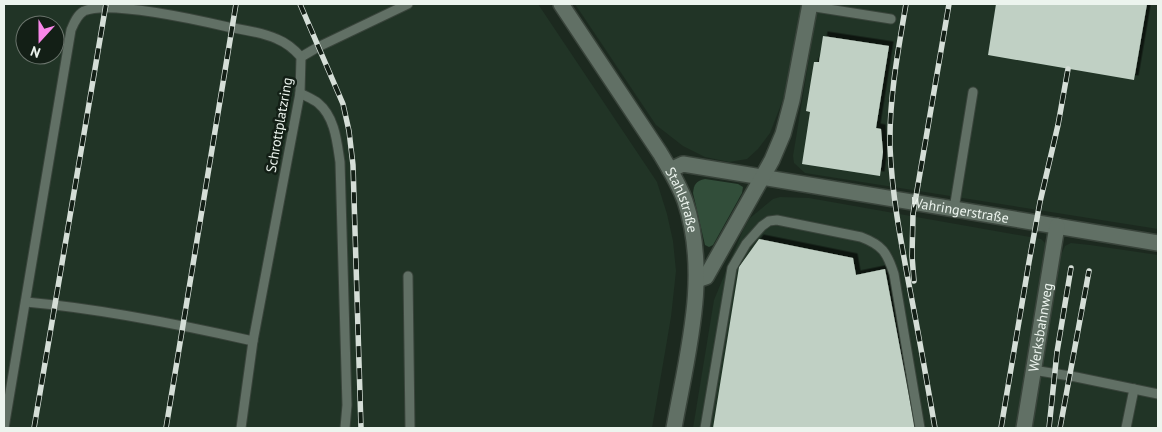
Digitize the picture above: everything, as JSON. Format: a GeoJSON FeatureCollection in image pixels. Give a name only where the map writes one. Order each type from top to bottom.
{"type":"FeatureCollection","features":[{"type":"Feature","properties":{"kind":"street","name":"Stahlstraße"},"geometry":{"type":"LineString","coordinates":[[561,4],[670,170],[684,200],[691,223],[697,280],[674,428]]}},
{"type":"Feature","properties":{"kind":"street"},"geometry":{"type":"LineString","coordinates":[[697,280],[706,277],[772,160],[783,134],[792,100],[810,5]]}},
{"type":"Feature","properties":{"kind":"street","name":"Wahringerstraße"},"geometry":{"type":"LineString","coordinates":[[670,170],[683,164],[1158,243]]}},
{"type":"Feature","properties":{"kind":"street","name":"Werksbahnweg"},"geometry":{"type":"LineString","coordinates":[[1024,428],[1057,226]]}},
{"type":"Feature","properties":{"kind":"lane"},"geometry":{"type":"LineString","coordinates":[[4,428],[71,30],[82,12],[90,9],[105,8],[141,10],[252,32],[277,39],[292,48],[301,57],[408,4]]}},
{"type":"Feature","properties":{"kind":"lane"},"geometry":{"type":"LineString","coordinates":[[810,5],[891,19]]}},
{"type":"Feature","properties":{"kind":"lane","name":"Schrottplatzring"},"geometry":{"type":"LineString","coordinates":[[241,428],[253,341],[300,93],[301,57]]}},
{"type":"Feature","properties":{"kind":"lane"},"geometry":{"type":"LineString","coordinates":[[954,209],[973,92]]}},
{"type":"Feature","properties":{"kind":"lane"},"geometry":{"type":"LineString","coordinates":[[300,93],[317,102],[331,122],[336,137],[340,162],[347,405],[345,428]]}},
{"type":"Feature","properties":{"kind":"lane"},"geometry":{"type":"LineString","coordinates":[[705,428],[732,268],[746,244],[762,226],[769,221],[777,220],[861,237],[874,242],[883,249],[890,260],[894,274],[920,428]]}},
{"type":"Feature","properties":{"kind":"lane"},"geometry":{"type":"LineString","coordinates":[[408,276],[410,428]]}},
{"type":"Feature","properties":{"kind":"lane"},"geometry":{"type":"LineString","coordinates":[[26,302],[93,309],[183,325],[253,341]]}},
{"type":"Feature","properties":{"kind":"lane"},"geometry":{"type":"LineString","coordinates":[[1033,370],[1158,394]]}},
{"type":"Feature","properties":{"kind":"lane"},"geometry":{"type":"LineString","coordinates":[[1126,428],[1134,389]]}},
{"type":"Feature","properties":{"kind":"shaded area"},"geometry":{"type":"Polygon","coordinates":[[[4,4],[538,4],[657,182],[667,214],[673,241],[676,271],[671,317],[652,428],[4,428],[4,4]]]}},
{"type":"Feature","properties":{"kind":"shaded area"},"geometry":{"type":"Polygon","coordinates":[[[575,4],[802,4],[784,97],[770,133],[758,149],[747,159],[729,162],[705,157],[683,146],[656,125],[575,4]]]}},
{"type":"Feature","properties":{"kind":"shaded area"},"geometry":{"type":"Polygon","coordinates":[[[818,4],[1158,4],[1158,229],[805,173],[794,163],[793,156],[818,4]]]}},
{"type":"Feature","properties":{"kind":"shaded area"},"geometry":{"type":"Polygon","coordinates":[[[705,179],[738,184],[743,187],[742,193],[713,245],[709,247],[705,245],[693,193],[696,183],[705,179]]]}},
{"type":"Feature","properties":{"kind":"shaded area"},"geometry":{"type":"Polygon","coordinates":[[[780,197],[809,198],[1041,239],[1045,243],[1046,254],[1016,428],[693,428],[714,300],[743,230],[750,218],[773,199],[780,197]]]}},
{"type":"Feature","properties":{"kind":"shaded area"},"geometry":{"type":"Polygon","coordinates":[[[1071,243],[1158,255],[1158,428],[1032,428],[1060,257],[1065,246],[1071,243]]]}},
{"type":"Feature","properties":{"kind":"building"},"geometry":{"type":"Polygon","coordinates":[[[996,4],[1147,4],[1134,80],[988,55],[996,4]]]}},
{"type":"Feature","properties":{"kind":"building"},"geometry":{"type":"Polygon","coordinates":[[[823,36],[889,46],[876,128],[881,129],[883,152],[880,176],[802,164],[810,112],[806,111],[814,62],[819,62],[823,36]]]}},
{"type":"Feature","properties":{"kind":"building"},"geometry":{"type":"Polygon","coordinates":[[[759,239],[853,258],[856,275],[885,269],[915,428],[713,428],[739,267],[759,239]]]}},
{"type":"Feature","properties":{"kind":"railway"},"geometry":{"type":"LineString","coordinates":[[34,428],[106,4]]}},
{"type":"Feature","properties":{"kind":"railway"},"geometry":{"type":"LineString","coordinates":[[166,428],[236,4]]}},
{"type":"Feature","properties":{"kind":"railway"},"geometry":{"type":"LineString","coordinates":[[300,4],[343,104],[349,131],[353,165],[361,428]]}},
{"type":"Feature","properties":{"kind":"railway"},"geometry":{"type":"LineString","coordinates":[[906,4],[893,93],[890,129],[891,165],[900,237],[935,428]]}},
{"type":"Feature","properties":{"kind":"railway"},"geometry":{"type":"LineString","coordinates":[[914,281],[912,256],[913,214],[949,4]]}},
{"type":"Feature","properties":{"kind":"railway"},"geometry":{"type":"LineString","coordinates":[[1001,428],[1040,202],[1058,125],[1068,69]]}},
{"type":"Feature","properties":{"kind":"railway"},"geometry":{"type":"LineString","coordinates":[[1049,428],[1057,352],[1071,268]]}},
{"type":"Feature","properties":{"kind":"railway"},"geometry":{"type":"LineString","coordinates":[[1060,428],[1089,271]]}}]}
